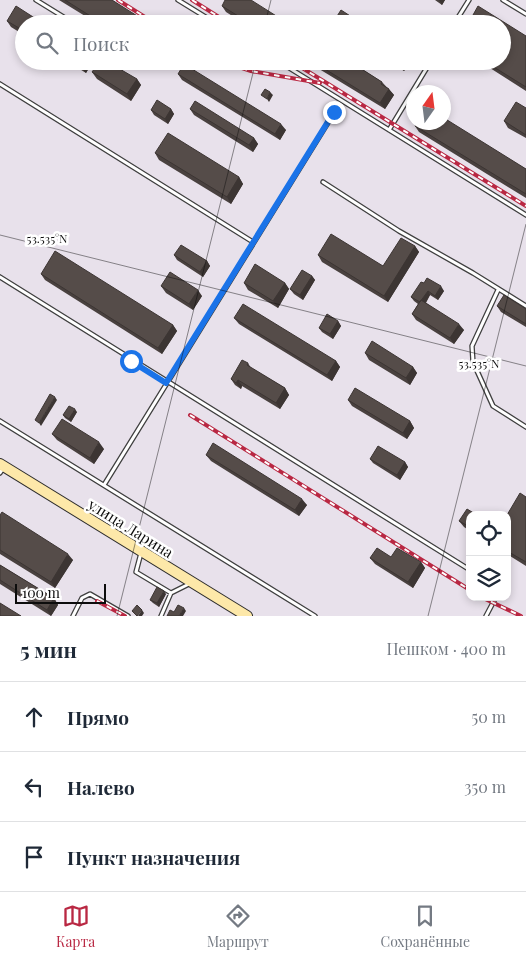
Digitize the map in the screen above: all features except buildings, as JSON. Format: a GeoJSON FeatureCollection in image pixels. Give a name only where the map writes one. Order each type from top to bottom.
{"type":"FeatureCollection","features":[{"type":"Feature","properties":{"kind":"street","name":"улица Ларина"},"geometry":{"type":"LineString","coordinates":[[1,468],[247,616]]}},
{"type":"Feature","properties":{"kind":"lane"},"geometry":{"type":"LineString","coordinates":[[36,0],[60,15]]}},
{"type":"Feature","properties":{"kind":"lane"},"geometry":{"type":"LineString","coordinates":[[178,0],[202,15]]}},
{"type":"Feature","properties":{"kind":"lane"},"geometry":{"type":"LineString","coordinates":[[460,15],[469,0]]}},
{"type":"Feature","properties":{"kind":"lane"},"geometry":{"type":"LineString","coordinates":[[503,0],[526,14]]}},
{"type":"Feature","properties":{"kind":"lane"},"geometry":{"type":"LineString","coordinates":[[292,70],[526,215]]}},
{"type":"Feature","properties":{"kind":"lane"},"geometry":{"type":"LineString","coordinates":[[389,130],[426,70]]}},
{"type":"Feature","properties":{"kind":"lane"},"geometry":{"type":"LineString","coordinates":[[0,84],[253,242]]}},
{"type":"Feature","properties":{"kind":"lane"},"geometry":{"type":"LineString","coordinates":[[104,485],[334,112]]}},
{"type":"Feature","properties":{"kind":"lane"},"geometry":{"type":"LineString","coordinates":[[322,182],[526,306]]}},
{"type":"Feature","properties":{"kind":"lane"},"geometry":{"type":"LineString","coordinates":[[0,277],[166,383],[466,568]]}},
{"type":"Feature","properties":{"kind":"lane"},"geometry":{"type":"LineString","coordinates":[[498,290],[472,346],[473,362],[494,406],[526,427]]}},
{"type":"Feature","properties":{"kind":"lane"},"geometry":{"type":"LineString","coordinates":[[0,421],[315,616]]}},
{"type":"Feature","properties":{"kind":"lane"},"geometry":{"type":"LineString","coordinates":[[141,552],[136,572],[171,593]]}},
{"type":"Feature","properties":{"kind":"lane"},"geometry":{"type":"LineString","coordinates":[[161,616],[171,593],[191,583]]}},
{"type":"Feature","properties":{"kind":"lane"},"geometry":{"type":"LineString","coordinates":[[73,616],[82,598],[90,594],[128,616]]}},
{"type":"Feature","properties":{"kind":"lane"},"geometry":{"type":"LineString","coordinates":[[486,616],[494,601]]}},
{"type":"Feature","properties":{"kind":"shaded area"},"geometry":{"type":"Polygon","coordinates":[[[0,0],[526,0],[526,616],[0,616],[0,0]]]}},
{"type":"Feature","properties":{"kind":"railway"},"geometry":{"type":"LineString","coordinates":[[118,0],[142,15]]}},
{"type":"Feature","properties":{"kind":"railway"},"geometry":{"type":"LineString","coordinates":[[192,0],[216,15]]}},
{"type":"Feature","properties":{"kind":"railway"},"geometry":{"type":"LineString","coordinates":[[248,70],[320,83]]}},
{"type":"Feature","properties":{"kind":"railway"},"geometry":{"type":"LineString","coordinates":[[306,70],[526,206]]}},
{"type":"Feature","properties":{"kind":"railway"},"geometry":{"type":"LineString","coordinates":[[190,415],[466,588]]}},
{"type":"Feature","properties":{"kind":"railway"},"geometry":{"type":"LineString","coordinates":[[97,601],[125,616]]}},
{"type":"Feature","properties":{"kind":"railway"},"geometry":{"type":"LineString","coordinates":[[489,601],[521,616]]}},
{"type":"Feature","properties":{"kind":"route"},"geometry":{"type":"LineString","coordinates":[[131,361],[166,383],[334,112]]}}]}
